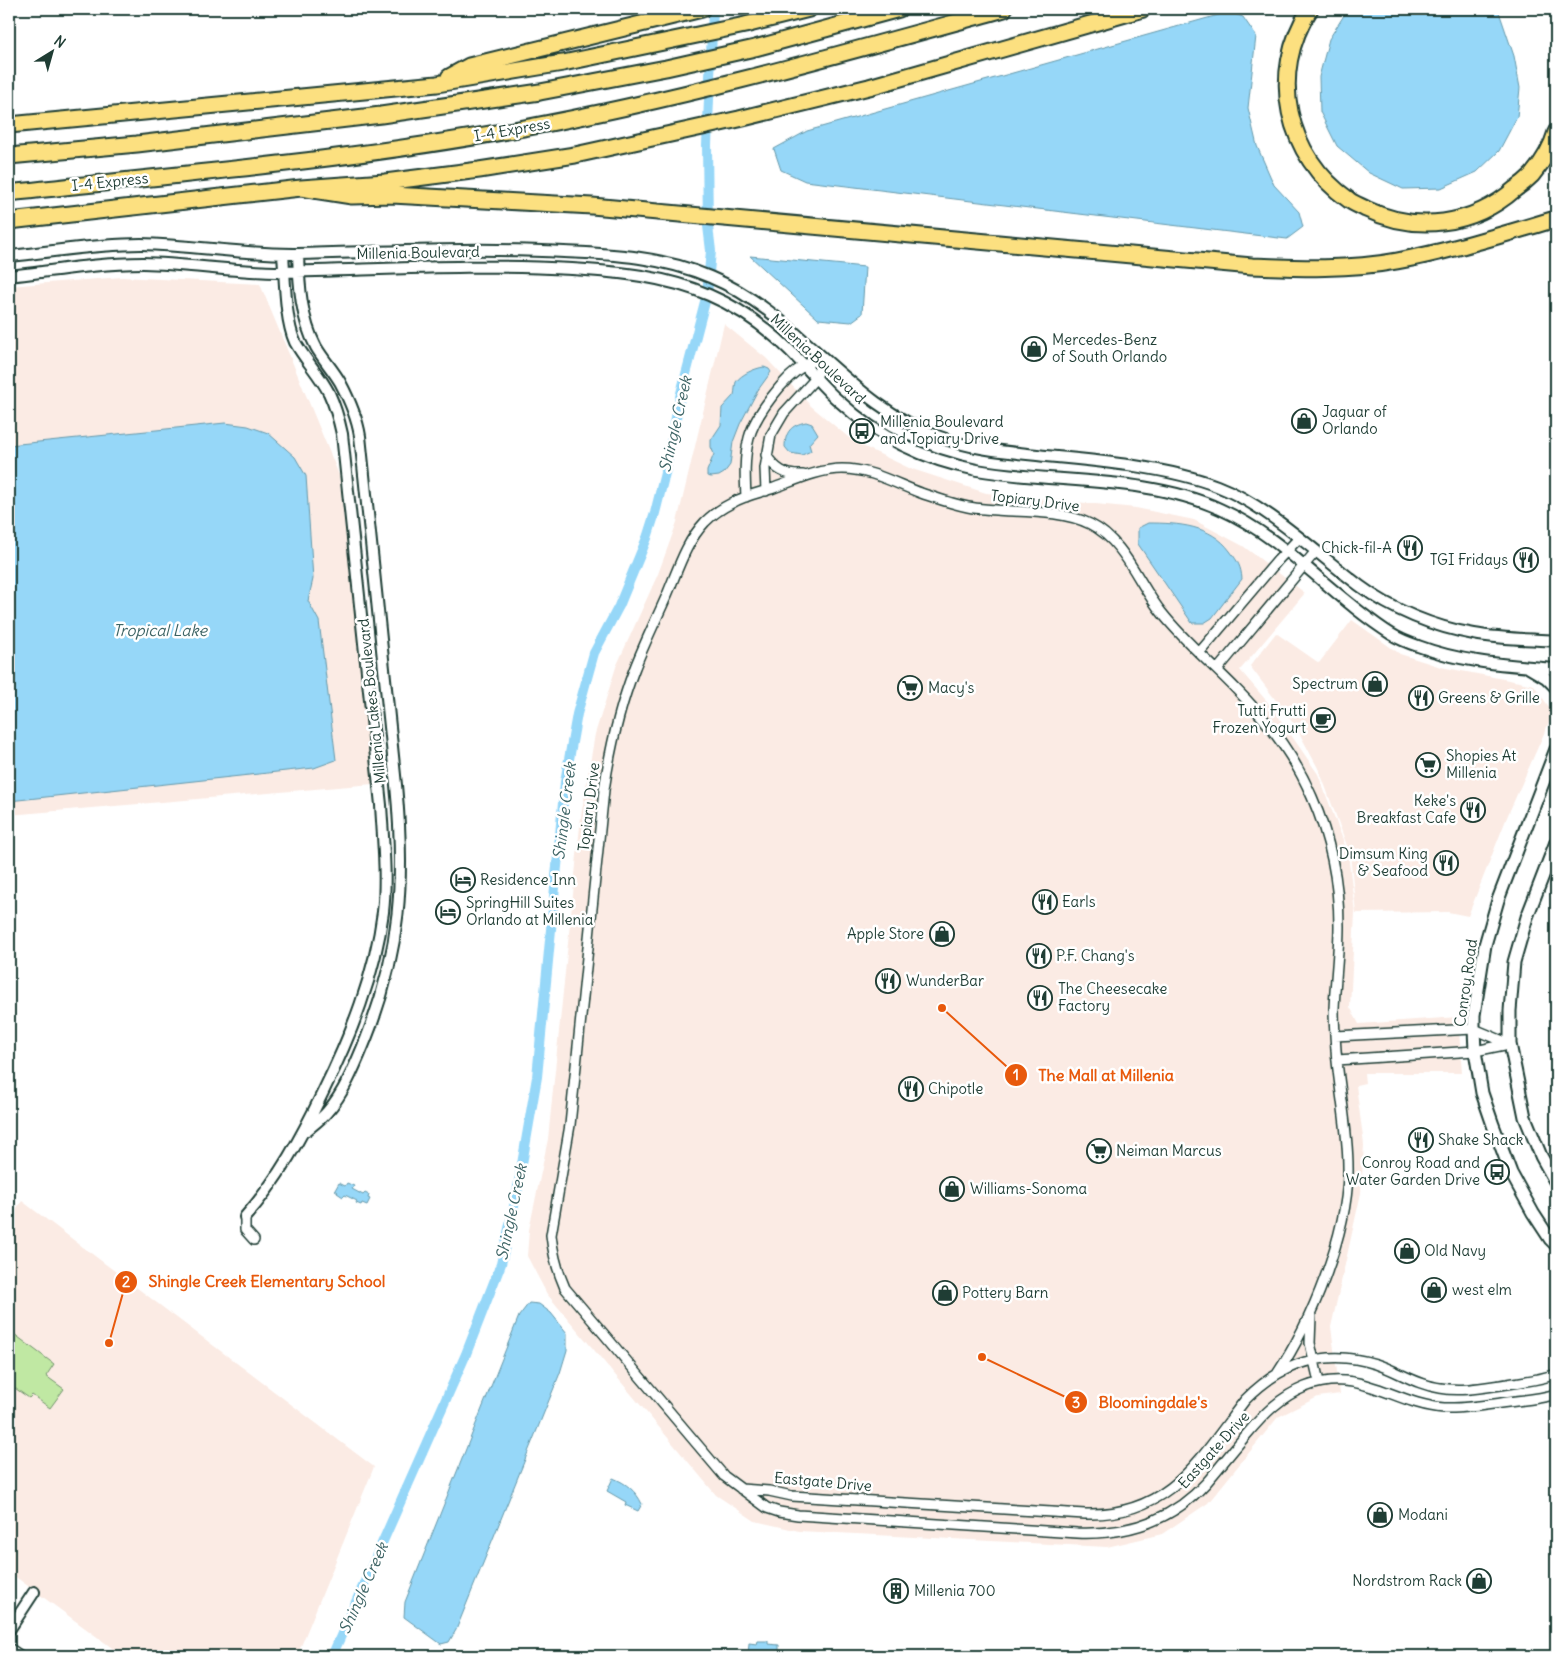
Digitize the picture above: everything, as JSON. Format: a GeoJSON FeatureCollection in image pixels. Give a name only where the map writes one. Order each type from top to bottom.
{"type":"FeatureCollection","features":[{"type":"Feature","properties":{"kind":"highway"},"geometry":{"type":"LineString","coordinates":[[437,84],[469,66],[702,9]]}},
{"type":"Feature","properties":{"kind":"highway"},"geometry":{"type":"LineString","coordinates":[[9,125],[437,84],[564,63],[745,25],[809,9]]}},
{"type":"Feature","properties":{"kind":"highway"},"geometry":{"type":"LineString","coordinates":[[9,156],[137,144],[439,107],[540,92],[666,68],[755,48],[899,9]]}},
{"type":"Feature","properties":{"kind":"highway","name":"I-4 Express"},"geometry":{"type":"LineString","coordinates":[[9,193],[396,150],[525,128],[664,100],[754,78],[1004,9]]}},
{"type":"Feature","properties":{"kind":"highway"},"geometry":{"type":"LineString","coordinates":[[9,222],[301,188],[386,182],[575,155],[739,119],[870,87],[1142,9]]}},
{"type":"Feature","properties":{"kind":"highway"},"geometry":{"type":"LineString","coordinates":[[1310,9],[1297,33],[1288,65],[1287,91],[1292,123],[1303,148],[1320,174],[1350,201],[1384,218],[1412,223],[1444,222],[1470,216],[1500,202],[1532,174],[1553,142],[1556,132]]}},
{"type":"Feature","properties":{"kind":"highway"},"geometry":{"type":"LineString","coordinates":[[301,188],[352,196],[392,195],[592,206],[1252,266],[1302,268],[1350,267],[1396,261],[1445,250],[1556,219]]}},
{"type":"Feature","properties":{"kind":"main road","name":"Conroy Road"},"geometry":{"type":"LineString","coordinates":[[1556,749],[1498,900],[1485,945],[1474,1015],[1475,1051],[1482,1093],[1511,1173],[1533,1213],[1550,1239],[1556,1244]]}},
{"type":"Feature","properties":{"kind":"main road"},"geometry":{"type":"LineString","coordinates":[[1556,842],[1527,918],[1514,962],[1510,1011],[1510,1044],[1525,1117],[1541,1156],[1556,1183]]}},
{"type":"Feature","properties":{"kind":"street","name":"Millenia Boulevard"},"geometry":{"type":"LineString","coordinates":[[9,256],[136,244],[283,254],[430,250],[539,250],[648,259],[690,269],[727,284],[775,315],[859,390],[883,408],[917,428],[937,436],[981,448],[1181,474],[1220,487],[1256,506],[1364,589],[1395,607],[1428,622],[1483,636],[1556,641]]}},
{"type":"Feature","properties":{"kind":"street","name":"Millenia Lakes Boulevard"},"geometry":{"type":"LineString","coordinates":[[245,1217],[262,1198],[303,1134],[340,1058],[359,1010],[372,963],[383,911],[384,851],[381,805],[342,434],[338,415],[328,392],[294,340],[287,306],[283,254]]}},
{"type":"Feature","properties":{"kind":"street","name":"Millenia Lakes Boulevard"},"geometry":{"type":"LineString","coordinates":[[298,254],[302,302],[307,324],[316,347],[339,382],[352,407],[360,436],[396,785],[401,867],[400,897],[394,941],[390,965],[379,1005],[342,1090],[327,1112],[303,1134]]}},
{"type":"Feature","properties":{"kind":"street","name":"Millenia Boulevard"},"geometry":{"type":"LineString","coordinates":[[9,276],[134,264],[284,272],[435,266],[550,268],[643,275],[686,286],[723,302],[764,327],[839,402],[861,420],[899,444],[951,464],[986,472],[1166,491],[1200,501],[1228,513],[1255,528],[1392,635],[1440,654],[1488,664],[1556,669]]}},
{"type":"Feature","properties":{"kind":"street"},"geometry":{"type":"LineString","coordinates":[[746,497],[746,454],[754,424],[768,401],[804,365],[823,358]]}},
{"type":"Feature","properties":{"kind":"street"},"geometry":{"type":"LineString","coordinates":[[766,491],[766,455],[771,435],[784,413],[816,378],[823,358]]}},
{"type":"Feature","properties":{"kind":"street","name":"Topiary Drive"},"geometry":{"type":"LineString","coordinates":[[766,455],[772,464],[784,472],[799,475],[812,474]]}},
{"type":"Feature","properties":{"kind":"street","name":"Topiary Drive"},"geometry":{"type":"LineString","coordinates":[[578,1304],[565,1288],[557,1270],[552,1253],[551,1235],[570,1125],[608,761],[619,716],[633,672],[685,551],[702,525],[716,512],[732,503],[828,470],[858,470],[893,480],[918,492],[968,507],[1061,516],[1073,518],[1094,526],[1112,539],[1120,548],[1160,611],[1199,653],[1250,702],[1274,731],[1300,772],[1311,794],[1329,844],[1338,892],[1339,928],[1334,1011],[1337,1060],[1347,1134],[1348,1176],[1337,1238],[1330,1263],[1314,1301]]}},
{"type":"Feature","properties":{"kind":"street"},"geometry":{"type":"LineString","coordinates":[[1199,653],[1298,538]]}},
{"type":"Feature","properties":{"kind":"street"},"geometry":{"type":"LineString","coordinates":[[1217,670],[1316,551]]}},
{"type":"Feature","properties":{"kind":"street"},"geometry":{"type":"LineString","coordinates":[[1526,667],[1546,678],[1556,688]]}},
{"type":"Feature","properties":{"kind":"street"},"geometry":{"type":"LineString","coordinates":[[1335,1036],[1474,1029],[1510,1044]]}},
{"type":"Feature","properties":{"kind":"street"},"geometry":{"type":"LineString","coordinates":[[1337,1060],[1475,1051],[1510,1044]]}},
{"type":"Feature","properties":{"kind":"street"},"geometry":{"type":"LineString","coordinates":[[245,1217],[244,1230],[254,1240]]}},
{"type":"Feature","properties":{"kind":"street"},"geometry":{"type":"LineString","coordinates":[[1314,1301],[1310,1318],[1310,1332],[1319,1382]]}},
{"type":"Feature","properties":{"kind":"street"},"geometry":{"type":"LineString","coordinates":[[1277,1374],[1300,1335],[1314,1301]]}},
{"type":"Feature","properties":{"kind":"street","name":"Eastgate Drive"},"geometry":{"type":"LineString","coordinates":[[578,1304],[724,1476],[767,1508],[798,1515],[1067,1532],[1113,1532],[1145,1525],[1178,1507],[1205,1484],[1266,1411],[1282,1399],[1319,1382],[1359,1382],[1426,1405],[1444,1408],[1469,1408],[1556,1394]]}},
{"type":"Feature","properties":{"kind":"street","name":"Eastgate Drive"},"geometry":{"type":"LineString","coordinates":[[741,1489],[769,1491],[792,1496],[1085,1514],[1120,1512],[1164,1494],[1186,1476],[1245,1400],[1260,1385],[1300,1363],[1314,1359],[1335,1357],[1365,1361],[1420,1383],[1457,1390],[1516,1382],[1556,1374]]}},
{"type":"Feature","properties":{"kind":"street"},"geometry":{"type":"LineString","coordinates":[[9,1630],[34,1592]]}},
{"type":"Feature","properties":{"kind":"street"},"geometry":{"type":"LineString","coordinates":[[9,1648],[21,1656]]}},
{"type":"Feature","properties":{"kind":"shaded area","name":"Tropical Lake"},"geometry":{"type":"Polygon","coordinates":[[[122,277],[260,284],[339,475],[373,784],[9,815],[9,286],[122,277]]]}},
{"type":"Feature","properties":{"kind":"shaded area"},"geometry":{"type":"Polygon","coordinates":[[[724,324],[766,358],[811,406],[854,442],[909,468],[986,493],[1136,508],[1194,520],[1243,546],[1305,593],[1240,670],[1271,706],[1318,774],[1348,853],[1355,913],[1350,1007],[1359,1024],[1458,1017],[1462,1073],[1364,1073],[1365,1083],[1356,1085],[1364,1145],[1361,1193],[1331,1327],[1340,1394],[1318,1397],[1278,1417],[1208,1503],[1162,1534],[1107,1547],[799,1531],[755,1521],[716,1495],[547,1294],[527,1256],[529,1230],[548,1139],[581,816],[595,734],[616,667],[658,574],[677,522],[724,324]]]}},
{"type":"Feature","properties":{"kind":"shaded area"},"geometry":{"type":"Polygon","coordinates":[[[1352,620],[1400,654],[1441,667],[1534,685],[1553,713],[1507,817],[1468,916],[1448,912],[1356,913],[1350,854],[1320,772],[1296,727],[1250,666],[1276,633],[1319,663],[1352,620]]]}},
{"type":"Feature","properties":{"kind":"shaded area"},"geometry":{"type":"Polygon","coordinates":[[[22,1201],[374,1467],[297,1656],[123,1656],[9,1572],[9,1218],[22,1201]]]}},
{"type":"Feature","properties":{"kind":"green space"},"geometry":{"type":"Polygon","coordinates":[[[10,1331],[54,1364],[46,1376],[64,1389],[50,1408],[32,1395],[29,1398],[9,1384],[10,1331]]]}},
{"type":"Feature","properties":{"kind":"water"},"geometry":{"type":"Polygon","coordinates":[[[1348,9],[1498,9],[1514,56],[1520,88],[1517,117],[1499,151],[1477,172],[1441,188],[1403,189],[1369,173],[1337,146],[1320,112],[1319,77],[1329,39],[1348,9]]]}},
{"type":"Feature","properties":{"kind":"water"},"geometry":{"type":"Polygon","coordinates":[[[1229,12],[1243,17],[1256,36],[1248,108],[1257,146],[1274,185],[1299,212],[1303,227],[1287,239],[805,181],[781,170],[774,149],[807,131],[1229,12]]]}},
{"type":"Feature","properties":{"kind":"water"},"geometry":{"type":"Polygon","coordinates":[[[750,256],[865,267],[862,314],[851,322],[818,319],[750,256]]]}},
{"type":"Feature","properties":{"kind":"water"},"geometry":{"type":"Polygon","coordinates":[[[764,367],[771,372],[758,390],[740,424],[733,442],[730,465],[719,476],[707,476],[707,471],[714,454],[711,440],[721,425],[722,408],[734,395],[736,382],[741,376],[764,367]]]}},
{"type":"Feature","properties":{"kind":"water"},"geometry":{"type":"Polygon","coordinates":[[[806,422],[812,424],[818,434],[809,444],[811,451],[802,455],[790,453],[785,447],[788,433],[796,425],[806,422]]]}},
{"type":"Feature","properties":{"kind":"water","name":"Tropical Lake"},"geometry":{"type":"Polygon","coordinates":[[[225,423],[248,426],[268,433],[295,457],[306,476],[313,579],[308,601],[319,621],[336,760],[314,768],[9,801],[9,445],[225,423]]]}},
{"type":"Feature","properties":{"kind":"water"},"geometry":{"type":"Polygon","coordinates":[[[1148,523],[1182,525],[1204,531],[1222,542],[1237,561],[1242,579],[1212,618],[1204,623],[1192,623],[1138,544],[1138,528],[1148,523]]]}},
{"type":"Feature","properties":{"kind":"water"},"geometry":{"type":"Polygon","coordinates":[[[339,1183],[345,1186],[347,1183],[354,1186],[352,1189],[363,1195],[365,1193],[369,1195],[368,1198],[370,1199],[367,1205],[356,1203],[357,1201],[337,1193],[335,1190],[339,1183]]]}},
{"type":"Feature","properties":{"kind":"water"},"geometry":{"type":"Polygon","coordinates":[[[529,1303],[539,1304],[551,1313],[567,1333],[567,1350],[560,1373],[456,1630],[449,1642],[441,1644],[404,1617],[405,1602],[519,1316],[529,1303]]]}},
{"type":"Feature","properties":{"kind":"water"},"geometry":{"type":"Polygon","coordinates":[[[613,1478],[634,1491],[642,1504],[638,1511],[625,1505],[626,1502],[607,1491],[613,1478]]]}},
{"type":"Feature","properties":{"kind":"water"},"geometry":{"type":"Polygon","coordinates":[[[758,1641],[768,1641],[768,1644],[779,1645],[779,1653],[772,1656],[748,1656],[749,1643],[757,1644],[758,1641]]]}},
{"type":"Feature","properties":{"kind":"waterway","name":"Shingle Creek"},"geometry":{"type":"LineString","coordinates":[[332,1656],[466,1354],[501,1264],[517,1193],[537,1077],[565,782],[577,714],[594,653],[619,606],[647,538],[655,513],[680,397],[707,294],[711,251],[708,226],[707,145],[713,9]]}},
{"type":"Feature","properties":{"kind":"place","name":"Mercedes-Benz of South Orlando"},"geometry":{"type":"Point","coordinates":[1034,349]}},
{"type":"Feature","properties":{"kind":"place","name":"Jaguar of Orlando"},"geometry":{"type":"Point","coordinates":[1304,421]}},
{"type":"Feature","properties":{"kind":"place","name":"Millenia Boulevard and Topiary Drive"},"geometry":{"type":"Point","coordinates":[862,431]}},
{"type":"Feature","properties":{"kind":"place","name":"Chick-fil-A"},"geometry":{"type":"Point","coordinates":[1410,548]}},
{"type":"Feature","properties":{"kind":"place","name":"TGI Fridays"},"geometry":{"type":"Point","coordinates":[1526,560]}},
{"type":"Feature","properties":{"kind":"place","name":"Spectrum"},"geometry":{"type":"Point","coordinates":[1375,684]}},
{"type":"Feature","properties":{"kind":"place","name":"Macy's"},"geometry":{"type":"Point","coordinates":[910,688]}},
{"type":"Feature","properties":{"kind":"place","name":"Greens & Grille"},"geometry":{"type":"Point","coordinates":[1421,698]}},
{"type":"Feature","properties":{"kind":"place","name":"Tutti Frutti Frozen Yogurt"},"geometry":{"type":"Point","coordinates":[1323,720]}},
{"type":"Feature","properties":{"kind":"place","name":"Shopies At Millenia"},"geometry":{"type":"Point","coordinates":[1428,765]}},
{"type":"Feature","properties":{"kind":"place","name":"Keke's Breakfast Cafe"},"geometry":{"type":"Point","coordinates":[1473,810]}},
{"type":"Feature","properties":{"kind":"place","name":"Dimsum King & Seafood"},"geometry":{"type":"Point","coordinates":[1446,863]}},
{"type":"Feature","properties":{"kind":"place","name":"Residence Inn"},"geometry":{"type":"Point","coordinates":[463,880]}},
{"type":"Feature","properties":{"kind":"place","name":"Earls"},"geometry":{"type":"Point","coordinates":[1045,902]}},
{"type":"Feature","properties":{"kind":"place","name":"SpringHill Suites Orlando at Millenia"},"geometry":{"type":"Point","coordinates":[448,912]}},
{"type":"Feature","properties":{"kind":"place","name":"Apple Store"},"geometry":{"type":"Point","coordinates":[942,934]}},
{"type":"Feature","properties":{"kind":"place","name":"P.F. Chang's"},"geometry":{"type":"Point","coordinates":[1039,956]}},
{"type":"Feature","properties":{"kind":"place","name":"WunderBar"},"geometry":{"type":"Point","coordinates":[888,981]}},
{"type":"Feature","properties":{"kind":"place","name":"The Cheesecake Factory"},"geometry":{"type":"Point","coordinates":[1040,998]}},
{"type":"Feature","properties":{"kind":"place","name":"The Mall at Millenia"},"geometry":{"type":"Point","coordinates":[942,1008]}},
{"type":"Feature","properties":{"kind":"place","name":"Chipotle"},"geometry":{"type":"Point","coordinates":[911,1089]}},
{"type":"Feature","properties":{"kind":"place","name":"Shake Shack"},"geometry":{"type":"Point","coordinates":[1421,1140]}},
{"type":"Feature","properties":{"kind":"place","name":"Neiman Marcus"},"geometry":{"type":"Point","coordinates":[1099,1151]}},
{"type":"Feature","properties":{"kind":"place","name":"Conroy Road and Water Garden Drive"},"geometry":{"type":"Point","coordinates":[1497,1172]}},
{"type":"Feature","properties":{"kind":"place","name":"Williams-Sonoma"},"geometry":{"type":"Point","coordinates":[952,1189]}},
{"type":"Feature","properties":{"kind":"place","name":"Old Navy"},"geometry":{"type":"Point","coordinates":[1407,1251]}},
{"type":"Feature","properties":{"kind":"place","name":"west elm"},"geometry":{"type":"Point","coordinates":[1434,1290]}},
{"type":"Feature","properties":{"kind":"place","name":"Pottery Barn"},"geometry":{"type":"Point","coordinates":[945,1293]}},
{"type":"Feature","properties":{"kind":"place","name":"Shingle Creek Elementary School"},"geometry":{"type":"Point","coordinates":[109,1343]}},
{"type":"Feature","properties":{"kind":"place","name":"Bloomingdale's"},"geometry":{"type":"Point","coordinates":[982,1357]}},
{"type":"Feature","properties":{"kind":"place","name":"Modani"},"geometry":{"type":"Point","coordinates":[1380,1515]}},
{"type":"Feature","properties":{"kind":"place","name":"Nordstrom Rack"},"geometry":{"type":"Point","coordinates":[1479,1581]}},
{"type":"Feature","properties":{"kind":"place","name":"Millenia 700"},"geometry":{"type":"Point","coordinates":[896,1591]}}]}
